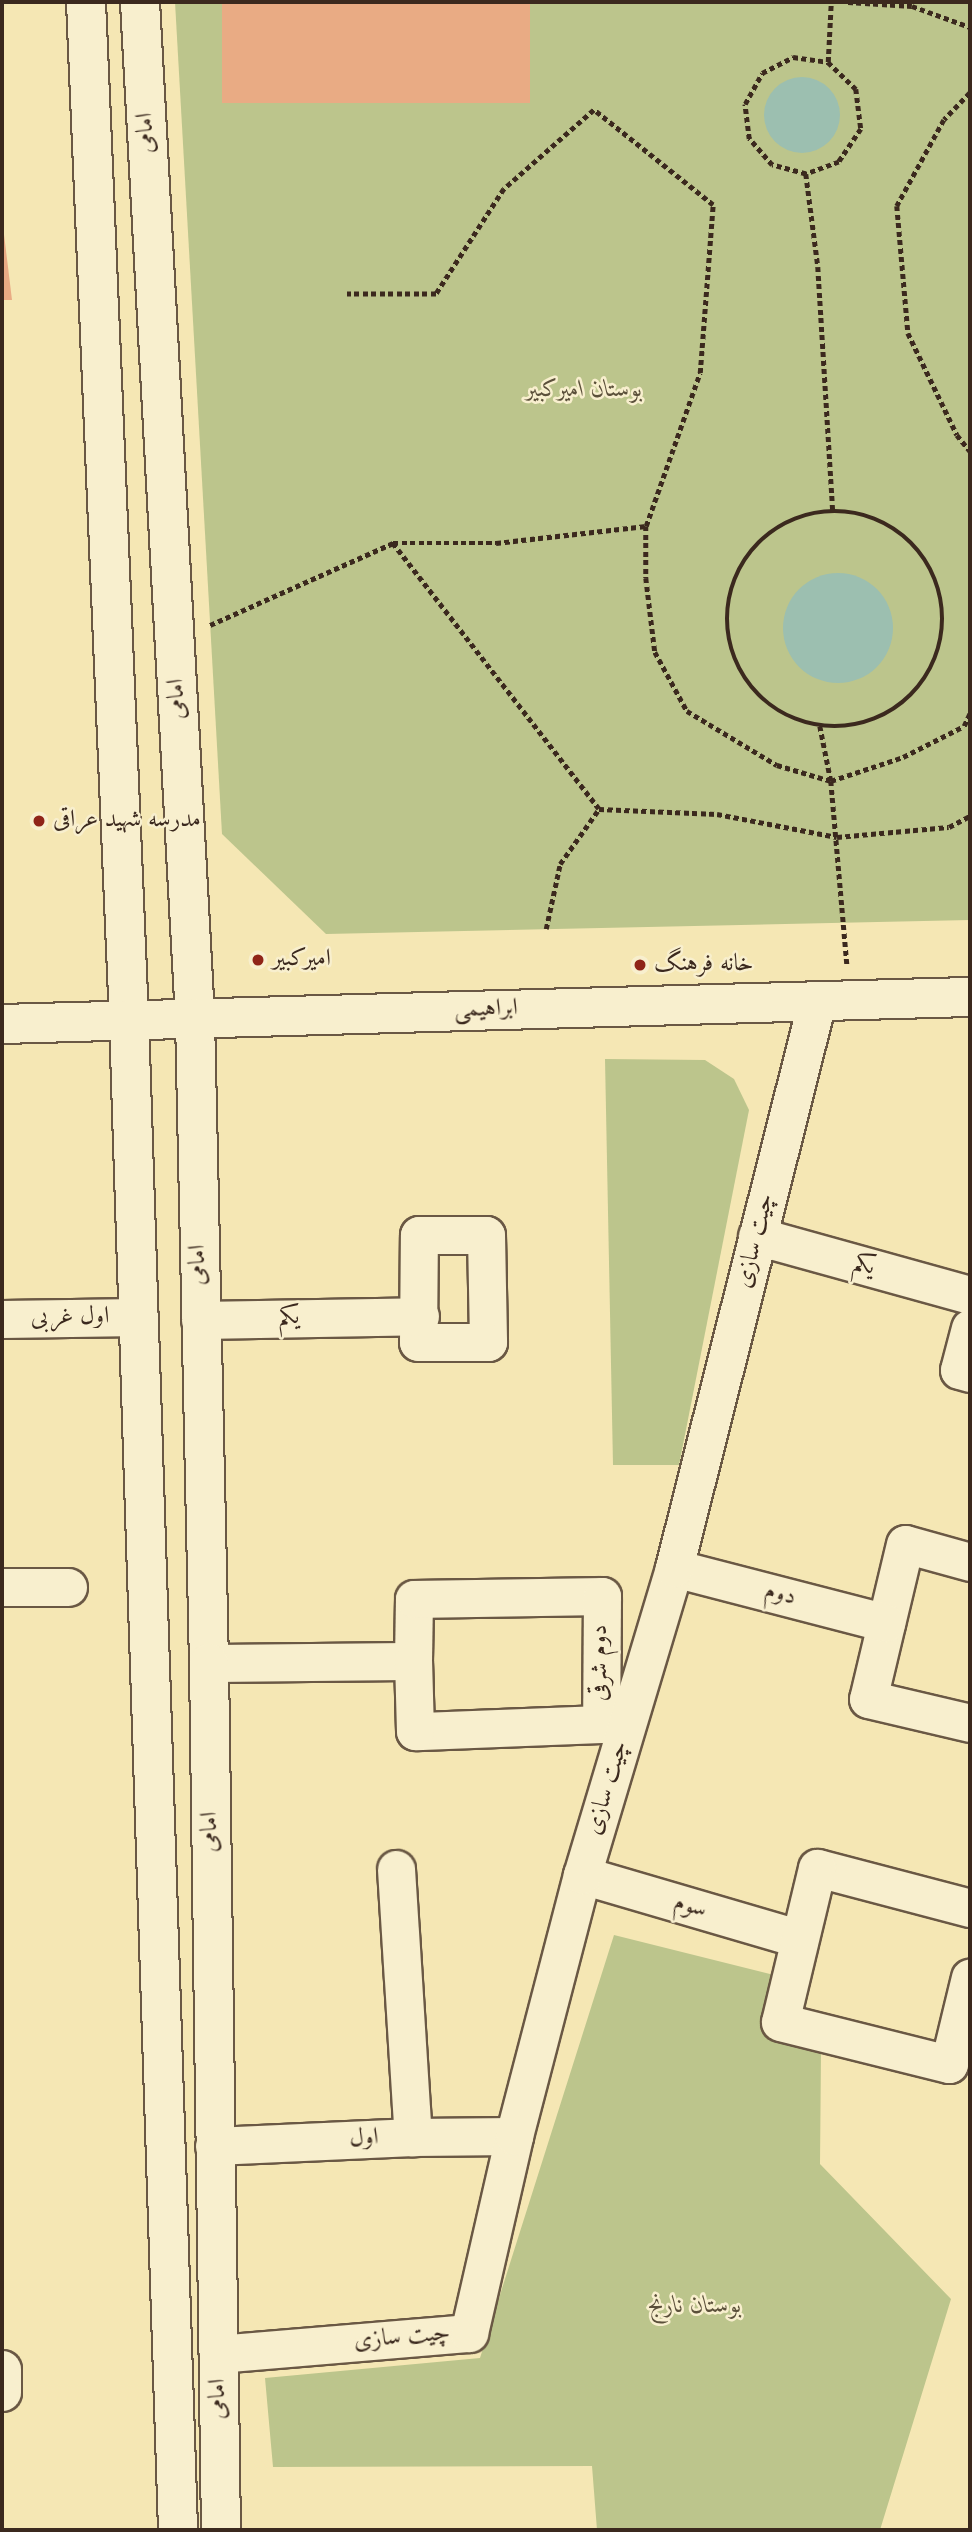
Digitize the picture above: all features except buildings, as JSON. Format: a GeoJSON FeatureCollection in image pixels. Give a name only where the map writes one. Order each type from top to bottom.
{"type":"FeatureCollection","features":[{"type":"Feature","properties":{"kind":"main road","name":"امامی"},"geometry":{"type":"LineString","coordinates":[[86,2],[129,1020],[178,2530]]}},
{"type":"Feature","properties":{"kind":"main road","name":"امامی"},"geometry":{"type":"LineString","coordinates":[[140,2],[195,1018],[209,1663],[221,2530]]}},
{"type":"Feature","properties":{"kind":"main road","name":"ابراهیمی"},"geometry":{"type":"LineString","coordinates":[[2,1024],[970,997]]}},
{"type":"Feature","properties":{"kind":"main road"},"geometry":{"type":"LineString","coordinates":[[139,1317],[200,1320]]}},
{"type":"Feature","properties":{"kind":"street","name":"چیت سازی"},"geometry":{"type":"LineString","coordinates":[[218,2354],[469,2333],[514,2136],[582,1875],[674,1568],[757,1236],[832,1001]]}},
{"type":"Feature","properties":{"kind":"street","name":"یکم"},"geometry":{"type":"LineString","coordinates":[[757,1236],[970,1295]]}},
{"type":"Feature","properties":{"kind":"street","name":"یکم"},"geometry":{"type":"LineString","coordinates":[[200,1320],[420,1316]]}},
{"type":"Feature","properties":{"kind":"street","name":"اول غربی"},"geometry":{"type":"LineString","coordinates":[[2,1319],[139,1317]]}},
{"type":"Feature","properties":{"kind":"street"},"geometry":{"type":"LineString","coordinates":[[970,1328],[958,1370],[970,1373]]}},
{"type":"Feature","properties":{"kind":"street"},"geometry":{"type":"LineString","coordinates":[[970,1562],[905,1544],[868,1699],[970,1723]]}},
{"type":"Feature","properties":{"kind":"street","name":"دوم"},"geometry":{"type":"LineString","coordinates":[[674,1568],[886,1623]]}},
{"type":"Feature","properties":{"kind":"street"},"geometry":{"type":"LineString","coordinates":[[2,1587],[68,1587]]}},
{"type":"Feature","properties":{"kind":"street","name":"دوم شرقی"},"geometry":{"type":"LineString","coordinates":[[602,1596],[601,1724],[415,1731],[413,1661],[414,1599],[602,1596]]}},
{"type":"Feature","properties":{"kind":"street"},"geometry":{"type":"LineString","coordinates":[[209,1663],[413,1661]]}},
{"type":"Feature","properties":{"kind":"street"},"geometry":{"type":"LineString","coordinates":[[970,1908],[817,1868],[798,1938],[780,2022],[949,2064],[970,1978]]}},
{"type":"Feature","properties":{"kind":"street"},"geometry":{"type":"LineString","coordinates":[[396,1869],[413,2137]]}},
{"type":"Feature","properties":{"kind":"street","name":"سوم"},"geometry":{"type":"LineString","coordinates":[[582,1875],[798,1938]]}},
{"type":"Feature","properties":{"kind":"street","name":"اول"},"geometry":{"type":"LineString","coordinates":[[214,2146],[413,2137],[514,2136]]}},
{"type":"Feature","properties":{"kind":"street"},"geometry":{"type":"LineString","coordinates":[[2,2368],[2,2392]]}},
{"type":"Feature","properties":{"kind":"path"},"geometry":{"type":"LineString","coordinates":[[828,62],[831,2]]}},
{"type":"Feature","properties":{"kind":"path"},"geometry":{"type":"LineString","coordinates":[[848,2],[912,6],[970,27]]}},
{"type":"Feature","properties":{"kind":"path"},"geometry":{"type":"LineString","coordinates":[[793,57],[828,62],[856,89],[861,129],[839,162],[806,174],[772,165],[749,139],[745,104],[762,73],[793,57]]}},
{"type":"Feature","properties":{"kind":"path"},"geometry":{"type":"LineString","coordinates":[[970,93],[944,120],[897,206],[908,333],[957,435],[970,451]]}},
{"type":"Feature","properties":{"kind":"path"},"geometry":{"type":"LineString","coordinates":[[347,294],[436,294],[504,189],[594,110],[713,205],[700,373],[646,526],[646,578],[655,652],[687,711],[777,765],[831,781],[903,757],[964,726],[970,713]]}},
{"type":"Feature","properties":{"kind":"path"},"geometry":{"type":"LineString","coordinates":[[806,174],[818,267],[833,510]]}},
{"type":"Feature","properties":{"kind":"path"},"geometry":{"type":"LineString","coordinates":[[833,510],[869,515],[901,532],[926,558],[940,591],[944,626],[936,661],[917,691],[889,714],[855,726],[820,726],[785,716],[756,694],[736,664],[726,629],[729,594],[743,561],[766,534],[798,517],[833,510]]}},
{"type":"Feature","properties":{"kind":"path"},"geometry":{"type":"LineString","coordinates":[[174,641],[393,543],[496,543],[646,526]]}},
{"type":"Feature","properties":{"kind":"path"},"geometry":{"type":"LineString","coordinates":[[393,543],[599,809],[717,814],[837,837],[949,827],[970,816]]}},
{"type":"Feature","properties":{"kind":"path"},"geometry":{"type":"LineString","coordinates":[[820,726],[831,781],[837,837],[832,1001]]}},
{"type":"Feature","properties":{"kind":"path"},"geometry":{"type":"LineString","coordinates":[[546,929],[560,864],[599,809]]}},
{"type":"Feature","properties":{"kind":"green space","name":"بوستان امیرکبیر"},"geometry":{"type":"Polygon","coordinates":[[[175,2],[970,2],[970,920],[326,934],[222,834],[175,2]]]}},
{"type":"Feature","properties":{"kind":"green space"},"geometry":{"type":"Polygon","coordinates":[[[605,1059],[705,1060],[734,1079],[749,1110],[679,1465],[613,1465],[605,1059]]]}},
{"type":"Feature","properties":{"kind":"green space","name":"بوستان نارنج"},"geometry":{"type":"Polygon","coordinates":[[[614,1935],[778,1976],[768,2031],[821,2052],[820,2164],[951,2299],[880,2530],[597,2530],[592,2466],[273,2467],[265,2378],[480,2358],[614,1935]]]}},
{"type":"Feature","properties":{"kind":"shaded area"},"geometry":{"type":"Polygon","coordinates":[[[795,77],[809,77],[823,83],[834,94],[840,115],[837,130],[829,142],[809,153],[795,153],[781,147],[770,136],[764,122],[764,108],[770,94],[781,83],[795,77]]]}},
{"type":"Feature","properties":{"kind":"shaded area"},"geometry":{"type":"Polygon","coordinates":[[[838,573],[859,577],[877,589],[889,607],[893,628],[889,649],[877,667],[859,679],[838,683],[817,679],[799,667],[787,649],[783,628],[787,607],[799,589],[817,577],[838,573]]]}},
{"type":"Feature","properties":{"kind":"place","name":"مدرسه شهید عراقی"},"geometry":{"type":"Point","coordinates":[39,821]}},
{"type":"Feature","properties":{"kind":"place","name":"امیرکبیر"},"geometry":{"type":"Point","coordinates":[258,960]}},
{"type":"Feature","properties":{"kind":"place","name":"خانه فرهنگ"},"geometry":{"type":"Point","coordinates":[640,965]}}]}
